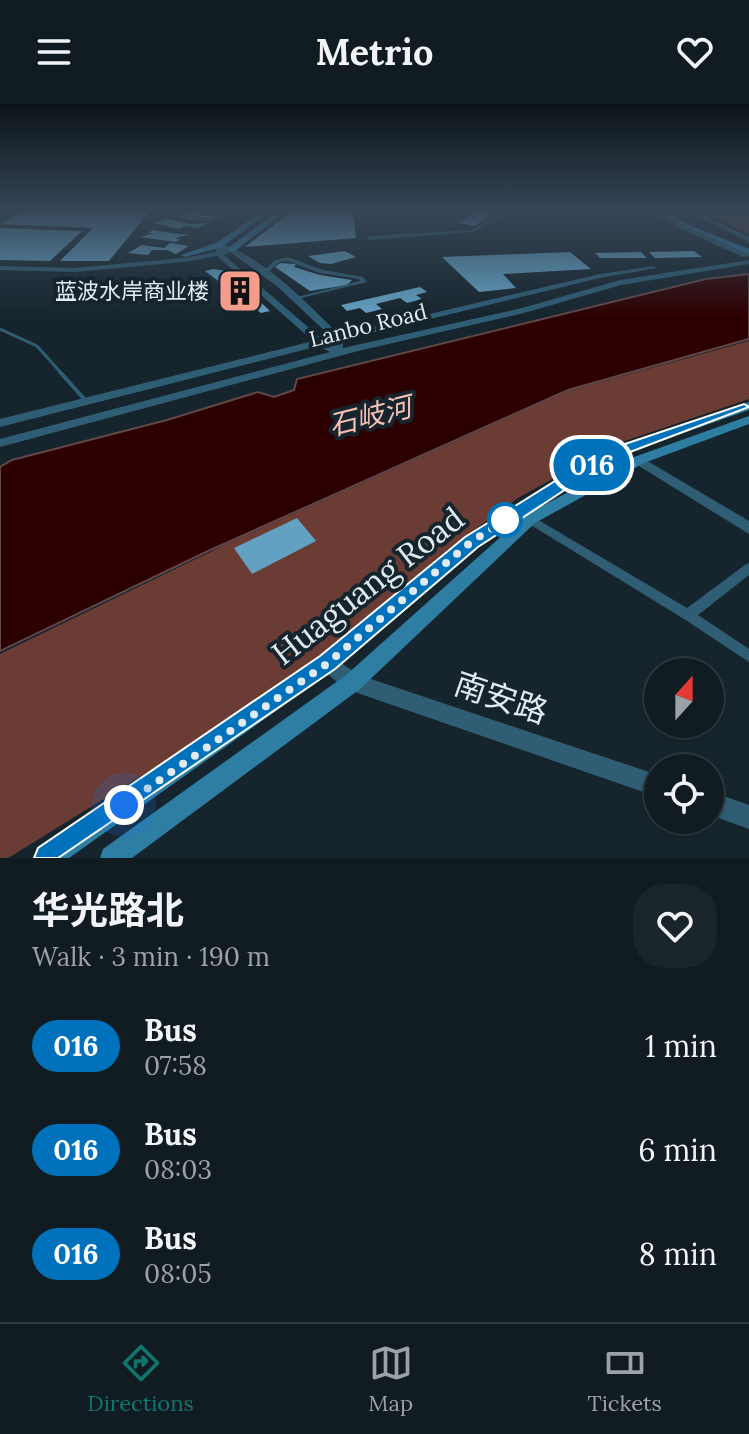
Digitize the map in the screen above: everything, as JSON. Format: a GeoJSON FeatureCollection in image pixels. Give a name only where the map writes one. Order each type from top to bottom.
{"type":"FeatureCollection","features":[{"type":"Feature","properties":{"kind":"main road"},"geometry":{"type":"LineString","coordinates":[[219,250],[224,246]]}},
{"type":"Feature","properties":{"kind":"main road"},"geometry":{"type":"LineString","coordinates":[[232,249],[236,246]]}},
{"type":"Feature","properties":{"kind":"main road","name":"Huaguang Road"},"geometry":{"type":"LineString","coordinates":[[48,858],[328,663],[471,542],[589,467],[624,449],[749,406]]}},
{"type":"Feature","properties":{"kind":"main road","name":"Huaguang Road"},"geometry":{"type":"LineString","coordinates":[[112,858],[353,682],[530,519],[639,460],[749,420]]}},
{"type":"Feature","properties":{"kind":"street"},"geometry":{"type":"LineString","coordinates":[[729,246],[748,254]]}},
{"type":"Feature","properties":{"kind":"street"},"geometry":{"type":"LineString","coordinates":[[0,266],[75,270],[184,258],[219,250],[232,249],[338,338],[338,352],[320,342],[219,250]]}},
{"type":"Feature","properties":{"kind":"street","name":"Lanbo Road"},"geometry":{"type":"LineString","coordinates":[[0,423],[320,342],[496,303],[600,276],[748,254]]}},
{"type":"Feature","properties":{"kind":"street","name":"Lanbo Road"},"geometry":{"type":"LineString","coordinates":[[0,443],[338,352],[524,310],[620,283],[697,273],[748,254]]}},
{"type":"Feature","properties":{"kind":"street"},"geometry":{"type":"LineString","coordinates":[[244,276],[269,269],[277,261],[288,259],[322,272],[361,278],[364,282],[275,303]]}},
{"type":"Feature","properties":{"kind":"street"},"geometry":{"type":"LineString","coordinates":[[678,265],[697,273]]}},
{"type":"Feature","properties":{"kind":"street"},"geometry":{"type":"LineString","coordinates":[[639,460],[749,528]]}},
{"type":"Feature","properties":{"kind":"street"},"geometry":{"type":"LineString","coordinates":[[530,519],[688,615],[749,656]]}},
{"type":"Feature","properties":{"kind":"street"},"geometry":{"type":"LineString","coordinates":[[688,615],[749,568]]}},
{"type":"Feature","properties":{"kind":"street","name":"南安路"},"geometry":{"type":"LineString","coordinates":[[328,663],[353,682],[644,781]]}},
{"type":"Feature","properties":{"kind":"street"},"geometry":{"type":"LineString","coordinates":[[724,808],[749,817]]}},
{"type":"Feature","properties":{"kind":"lane"},"geometry":{"type":"LineString","coordinates":[[0,329],[37,346],[87,401]]}},
{"type":"Feature","properties":{"kind":"shaded area"},"geometry":{"type":"Polygon","coordinates":[[[749,341],[749,399],[616,444],[518,498],[448,549],[325,653],[167,760],[8,858],[0,858],[0,654],[233,541],[568,391],[749,341]]]}},
{"type":"Feature","properties":{"kind":"water","name":"石岐河"},"geometry":{"type":"Polygon","coordinates":[[[749,274],[749,339],[568,390],[208,551],[0,651],[0,467],[12,460],[167,420],[258,392],[274,397],[294,390],[297,379],[706,279],[749,274]]]}},
{"type":"Feature","properties":{"kind":"building"},"geometry":{"type":"Polygon","coordinates":[[[0,246],[66,246],[50,261],[0,260],[0,246]]]}},
{"type":"Feature","properties":{"kind":"building"},"geometry":{"type":"Polygon","coordinates":[[[75,246],[121,246],[109,261],[60,261],[75,246]]]}},
{"type":"Feature","properties":{"kind":"building"},"geometry":{"type":"Polygon","coordinates":[[[140,246],[189,246],[176,254],[167,250],[152,250],[148,255],[128,253],[140,246]]]}},
{"type":"Feature","properties":{"kind":"building"},"geometry":{"type":"Polygon","coordinates":[[[345,251],[356,257],[331,264],[320,263],[308,256],[345,251]]]}},
{"type":"Feature","properties":{"kind":"building"},"geometry":{"type":"Polygon","coordinates":[[[694,251],[702,257],[655,258],[649,252],[694,251]]]}},
{"type":"Feature","properties":{"kind":"building"},"geometry":{"type":"Polygon","coordinates":[[[570,252],[591,269],[503,274],[516,288],[479,292],[442,257],[570,252]]]}},
{"type":"Feature","properties":{"kind":"building"},"geometry":{"type":"Polygon","coordinates":[[[641,252],[647,258],[600,258],[595,253],[641,252]]]}},
{"type":"Feature","properties":{"kind":"building"},"geometry":{"type":"Polygon","coordinates":[[[280,263],[296,264],[294,267],[320,275],[352,280],[347,285],[310,291],[275,267],[280,263]]]}},
{"type":"Feature","properties":{"kind":"building","name":"蓝波水岸商业楼"},"geometry":{"type":"Polygon","coordinates":[[[205,271],[228,271],[270,311],[261,313],[205,271]]]}},
{"type":"Feature","properties":{"kind":"building"},"geometry":{"type":"Polygon","coordinates":[[[420,287],[427,292],[416,295],[422,299],[407,303],[400,298],[376,304],[382,309],[366,313],[360,308],[347,311],[341,305],[420,287]]]}},
{"type":"Feature","properties":{"kind":"building"},"geometry":{"type":"Polygon","coordinates":[[[297,518],[316,541],[252,574],[234,548],[297,518]]]}},
{"type":"Feature","properties":{"kind":"bus line","name":"016"},"geometry":{"type":"LineString","coordinates":[[48,858],[328,663],[471,542],[492,528],[589,467],[624,449],[749,407]]}},
{"type":"Feature","properties":{"kind":"place","name":"蓝波水岸商业楼"},"geometry":{"type":"Point","coordinates":[240,291]}},
{"type":"Feature","properties":{"kind":"route"},"geometry":{"type":"LineString","coordinates":[[124,805],[328,663],[471,542],[513,515],[505,520]]}}]}
